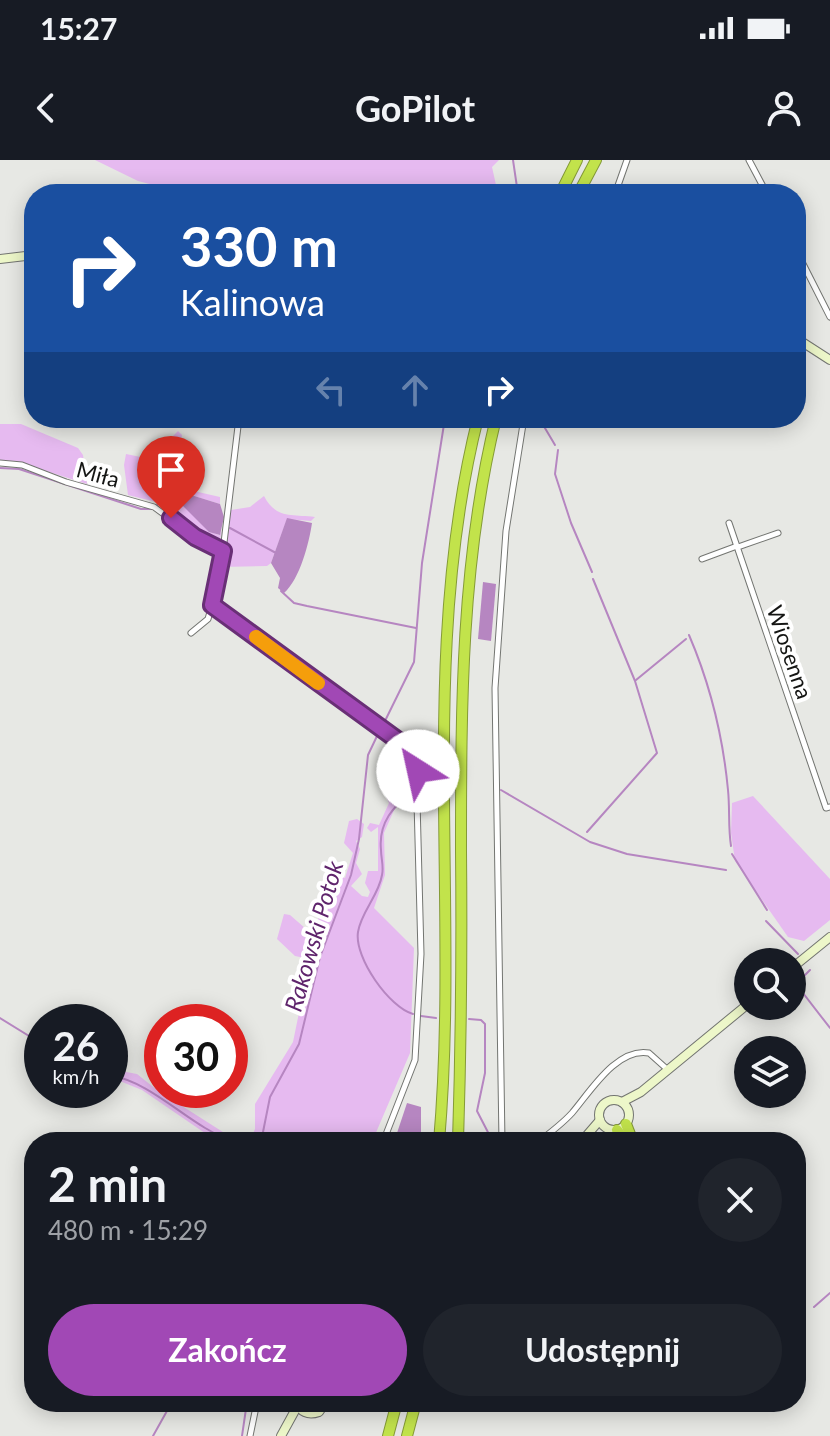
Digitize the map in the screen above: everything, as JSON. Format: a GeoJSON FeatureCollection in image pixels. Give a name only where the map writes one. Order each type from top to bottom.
{"type":"FeatureCollection","features":[{"type":"Feature","properties":{"kind":"highway"},"geometry":{"type":"LineString","coordinates":[[565,184],[577,160]]}},
{"type":"Feature","properties":{"kind":"highway"},"geometry":{"type":"LineString","coordinates":[[583,184],[596,160]]}},
{"type":"Feature","properties":{"kind":"highway"},"geometry":{"type":"LineString","coordinates":[[438,1132],[449,603],[461,502],[476,428]]}},
{"type":"Feature","properties":{"kind":"highway"},"geometry":{"type":"LineString","coordinates":[[458,1132],[462,1027],[462,664],[472,547],[494,428]]}},
{"type":"Feature","properties":{"kind":"highway"},"geometry":{"type":"LineString","coordinates":[[613,1125],[618,1132]]}},
{"type":"Feature","properties":{"kind":"highway"},"geometry":{"type":"LineString","coordinates":[[613,1125],[621,1132]]}},
{"type":"Feature","properties":{"kind":"highway"},"geometry":{"type":"LineString","coordinates":[[388,1436],[394,1412]]}},
{"type":"Feature","properties":{"kind":"highway"},"geometry":{"type":"LineString","coordinates":[[407,1436],[413,1412]]}},
{"type":"Feature","properties":{"kind":"main road"},"geometry":{"type":"LineString","coordinates":[[0,259],[24,256]]}},
{"type":"Feature","properties":{"kind":"main road"},"geometry":{"type":"LineString","coordinates":[[806,344],[830,360]]}},
{"type":"Feature","properties":{"kind":"main road"},"geometry":{"type":"LineString","coordinates":[[806,957],[830,937]]}},
{"type":"Feature","properties":{"kind":"main road"},"geometry":{"type":"LineString","coordinates":[[622,1102],[641,1092],[734,1016]]}},
{"type":"Feature","properties":{"kind":"main road"},"geometry":{"type":"LineString","coordinates":[[600,1132],[629,1110],[641,1092]]}},
{"type":"Feature","properties":{"kind":"main road"},"geometry":{"type":"LineString","coordinates":[[613,1125],[599,1111],[604,1103],[612,1099],[622,1102],[629,1110]]}},
{"type":"Feature","properties":{"kind":"main road"},"geometry":{"type":"LineString","coordinates":[[284,1432],[293,1412]]}},
{"type":"Feature","properties":{"kind":"main road"},"geometry":{"type":"LineString","coordinates":[[284,1432],[309,1414],[319,1412]]}},
{"type":"Feature","properties":{"kind":"street"},"geometry":{"type":"LineString","coordinates":[[619,184],[627,160]]}},
{"type":"Feature","properties":{"kind":"street"},"geometry":{"type":"LineString","coordinates":[[749,160],[762,184]]}},
{"type":"Feature","properties":{"kind":"street"},"geometry":{"type":"LineString","coordinates":[[806,270],[830,317]]}},
{"type":"Feature","properties":{"kind":"street"},"geometry":{"type":"LineString","coordinates":[[191,633],[208,619],[212,605],[223,551],[238,428]]}},
{"type":"Feature","properties":{"kind":"street"},"geometry":{"type":"LineString","coordinates":[[502,1132],[495,688],[506,531],[522,428]]}},
{"type":"Feature","properties":{"kind":"street","name":"Miła"},"geometry":{"type":"LineString","coordinates":[[0,463],[22,465],[66,482],[154,507],[195,537],[223,551]]}},
{"type":"Feature","properties":{"kind":"street","name":"Wiosenna"},"geometry":{"type":"LineString","coordinates":[[729,523],[826,808],[830,807]]}},
{"type":"Feature","properties":{"kind":"street"},"geometry":{"type":"LineString","coordinates":[[702,559],[778,533]]}},
{"type":"Feature","properties":{"kind":"street"},"geometry":{"type":"LineString","coordinates":[[212,605],[407,747],[416,763],[421,954],[415,1060],[387,1132]]}},
{"type":"Feature","properties":{"kind":"street"},"geometry":{"type":"LineString","coordinates":[[550,1132],[568,1117],[598,1081],[632,1053],[649,1053],[668,1070]]}},
{"type":"Feature","properties":{"kind":"street"},"geometry":{"type":"LineString","coordinates":[[250,1436],[255,1412]]}},
{"type":"Feature","properties":{"kind":"shaded area"},"geometry":{"type":"Polygon","coordinates":[[[95,160],[499,160],[492,167],[496,184],[150,184],[95,160]]]}},
{"type":"Feature","properties":{"kind":"shaded area"},"geometry":{"type":"Polygon","coordinates":[[[0,424],[21,424],[24,428],[78,448],[83,455],[87,484],[46,471],[0,461],[0,424]]]}},
{"type":"Feature","properties":{"kind":"shaded area"},"geometry":{"type":"Polygon","coordinates":[[[178,431],[182,435],[172,486],[220,497],[220,504],[188,494],[202,524],[219,535],[222,531],[218,547],[210,544],[160,503],[128,495],[124,465],[126,454],[165,462],[172,437],[178,431]]]}},
{"type":"Feature","properties":{"kind":"shaded area"},"geometry":{"type":"Polygon","coordinates":[[[188,494],[220,504],[224,517],[220,535],[209,532],[181,504],[181,495],[188,494]]]}},
{"type":"Feature","properties":{"kind":"shaded area"},"geometry":{"type":"Polygon","coordinates":[[[264,496],[279,512],[315,517],[311,521],[287,519],[271,563],[267,566],[221,567],[231,510],[250,507],[264,496]]]}},
{"type":"Feature","properties":{"kind":"shaded area"},"geometry":{"type":"Polygon","coordinates":[[[287,518],[312,523],[299,570],[284,593],[278,588],[280,578],[271,563],[287,518]]]}},
{"type":"Feature","properties":{"kind":"shaded area"},"geometry":{"type":"Polygon","coordinates":[[[483,582],[496,584],[491,641],[478,639],[483,582]]]}},
{"type":"Feature","properties":{"kind":"shaded area"},"geometry":{"type":"Polygon","coordinates":[[[379,779],[388,784],[386,793],[391,800],[398,801],[384,833],[385,875],[374,908],[414,948],[410,1053],[376,1132],[254,1132],[255,1104],[293,1042],[310,959],[295,956],[277,939],[284,914],[290,915],[313,935],[314,926],[330,897],[324,891],[329,893],[341,876],[345,878],[353,853],[344,843],[349,821],[357,819],[364,824],[362,837],[356,841],[360,849],[356,863],[362,874],[351,886],[362,896],[368,897],[370,892],[365,883],[368,871],[378,871],[378,827],[371,832],[367,828],[370,823],[379,825],[389,803],[379,779]]]}},
{"type":"Feature","properties":{"kind":"shaded area"},"geometry":{"type":"Polygon","coordinates":[[[753,796],[830,879],[830,920],[804,941],[788,937],[735,861],[731,833],[732,803],[753,796]]]}},
{"type":"Feature","properties":{"kind":"shaded area"},"geometry":{"type":"Polygon","coordinates":[[[128,1072],[144,1080],[144,1091],[128,1084],[128,1072]]]}},
{"type":"Feature","properties":{"kind":"shaded area"},"geometry":{"type":"Polygon","coordinates":[[[407,1103],[421,1107],[421,1132],[397,1132],[407,1103]]]}},
{"type":"Feature","properties":{"kind":"shaded area"},"geometry":{"type":"Polygon","coordinates":[[[168,1108],[185,1108],[223,1132],[203,1132],[168,1108]]]}},
{"type":"Feature","properties":{"kind":"waterway","name":"Rakowski Potok"},"geometry":{"type":"LineString","coordinates":[[513,160],[517,184]]}},
{"type":"Feature","properties":{"kind":"waterway","name":"Rakowski Potok"},"geometry":{"type":"LineString","coordinates":[[382,727],[414,662],[422,563],[443,428]]}},
{"type":"Feature","properties":{"kind":"waterway"},"geometry":{"type":"LineString","coordinates":[[545,428],[555,445]]}},
{"type":"Feature","properties":{"kind":"waterway"},"geometry":{"type":"LineString","coordinates":[[558,450],[555,474],[592,572]]}},
{"type":"Feature","properties":{"kind":"waterway","name":"Rakowski Potok"},"geometry":{"type":"LineString","coordinates":[[0,468],[19,469],[141,509],[152,509]]}},
{"type":"Feature","properties":{"kind":"waterway","name":"Rakowski Potok"},"geometry":{"type":"LineString","coordinates":[[157,505],[169,490],[183,496]]}},
{"type":"Feature","properties":{"kind":"waterway","name":"Rakowski Potok"},"geometry":{"type":"LineString","coordinates":[[230,528],[276,553]]}},
{"type":"Feature","properties":{"kind":"waterway"},"geometry":{"type":"LineString","coordinates":[[587,832],[657,753],[635,681],[593,579]]}},
{"type":"Feature","properties":{"kind":"waterway","name":"Rakowski Potok"},"geometry":{"type":"LineString","coordinates":[[281,591],[294,603],[416,628]]}},
{"type":"Feature","properties":{"kind":"waterway"},"geometry":{"type":"LineString","coordinates":[[689,635],[709,692],[723,750],[731,846]]}},
{"type":"Feature","properties":{"kind":"waterway"},"geometry":{"type":"LineString","coordinates":[[636,680],[686,639]]}},
{"type":"Feature","properties":{"kind":"waterway","name":"Rakowski Potok"},"geometry":{"type":"LineString","coordinates":[[263,1132],[270,1097],[299,1044],[320,957],[351,875],[359,839],[368,755],[378,734]]}},
{"type":"Feature","properties":{"kind":"waterway"},"geometry":{"type":"LineString","coordinates":[[378,735],[409,763],[414,788],[385,822],[381,840],[382,875],[360,925],[358,943],[368,968],[384,992],[413,1014]]}},
{"type":"Feature","properties":{"kind":"waterway"},"geometry":{"type":"LineString","coordinates":[[422,781],[430,779]]}},
{"type":"Feature","properties":{"kind":"waterway"},"geometry":{"type":"LineString","coordinates":[[501,790],[590,842],[627,854],[726,870]]}},
{"type":"Feature","properties":{"kind":"waterway"},"geometry":{"type":"LineString","coordinates":[[732,854],[767,910]]}},
{"type":"Feature","properties":{"kind":"waterway"},"geometry":{"type":"LineString","coordinates":[[766,921],[792,948]]}},
{"type":"Feature","properties":{"kind":"waterway"},"geometry":{"type":"LineString","coordinates":[[810,970],[796,984],[830,1028]]}},
{"type":"Feature","properties":{"kind":"waterway"},"geometry":{"type":"LineString","coordinates":[[421,1016],[436,1018]]}},
{"type":"Feature","properties":{"kind":"waterway"},"geometry":{"type":"LineString","coordinates":[[0,1018],[24,1033]]}},
{"type":"Feature","properties":{"kind":"waterway"},"geometry":{"type":"LineString","coordinates":[[469,1019],[481,1020],[485,1024],[485,1073],[477,1111],[488,1132]]}},
{"type":"Feature","properties":{"kind":"waterway"},"geometry":{"type":"LineString","coordinates":[[128,1080],[213,1132]]}},
{"type":"Feature","properties":{"kind":"waterway"},"geometry":{"type":"LineString","coordinates":[[814,1307],[830,1293]]}},
{"type":"Feature","properties":{"kind":"waterway","name":"Rakowski Potok"},"geometry":{"type":"LineString","coordinates":[[153,1436],[166,1412]]}},
{"type":"Feature","properties":{"kind":"waterway"},"geometry":{"type":"LineString","coordinates":[[242,1436],[246,1412]]}},
{"type":"Feature","properties":{"kind":"slow traffic"},"geometry":{"type":"LineString","coordinates":[[256,637],[318,683]]}},
{"type":"Feature","properties":{"kind":"route"},"geometry":{"type":"LineString","coordinates":[[171,518],[210,547],[223,551],[212,605],[407,747],[418,771]]}}]}
